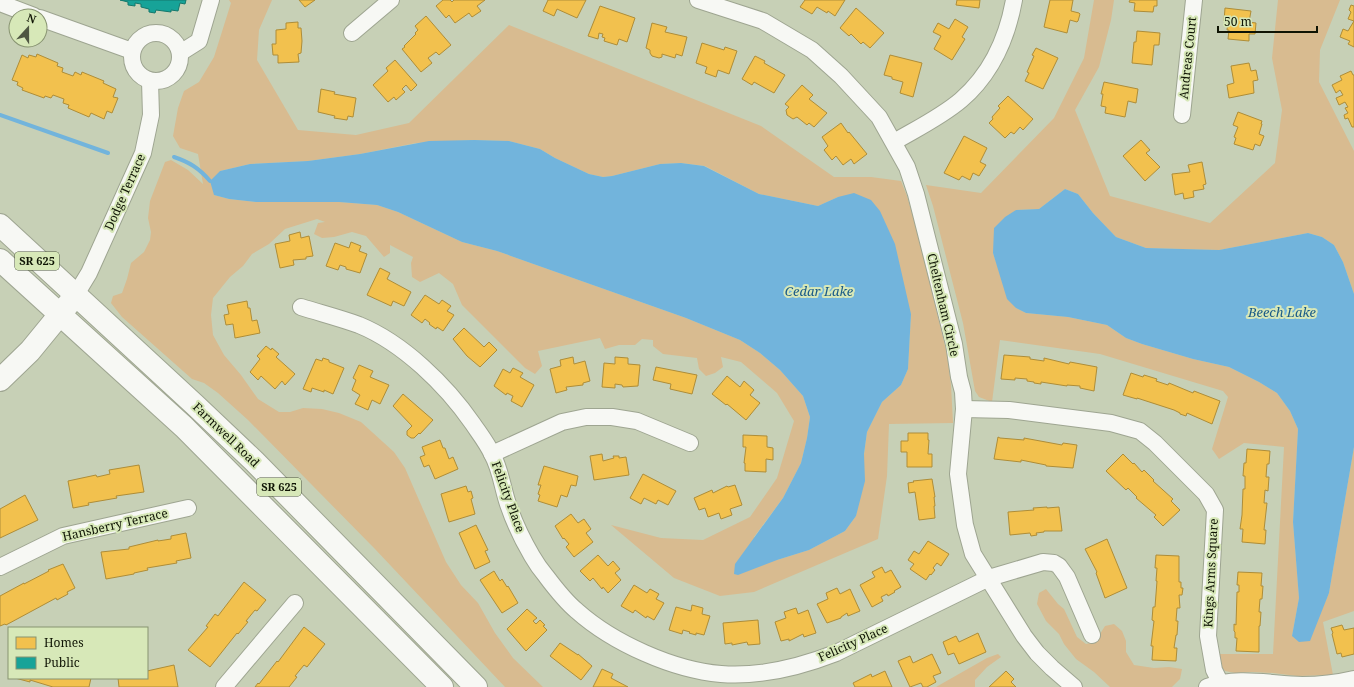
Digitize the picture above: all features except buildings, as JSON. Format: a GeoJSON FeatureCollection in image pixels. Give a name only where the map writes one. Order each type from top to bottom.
{"type":"FeatureCollection","features":[{"type":"Feature","properties":{"kind":"main road","name":"Farmwell Road"},"geometry":{"type":"LineString","coordinates":[[0,226],[195,405],[248,456],[476,687]]}},
{"type":"Feature","properties":{"kind":"main road","name":"Farmwell Road"},"geometry":{"type":"LineString","coordinates":[[0,260],[184,427],[442,687]]}},
{"type":"Feature","properties":{"kind":"main road"},"geometry":{"type":"LineString","coordinates":[[0,380],[30,351],[75,296]]}},
{"type":"Feature","properties":{"kind":"street"},"geometry":{"type":"LineString","coordinates":[[180,53],[199,41],[211,0]]}},
{"type":"Feature","properties":{"kind":"street"},"geometry":{"type":"LineString","coordinates":[[352,33],[391,0]]}},
{"type":"Feature","properties":{"kind":"street","name":"Cheltenham Circle"},"geometry":{"type":"LineString","coordinates":[[703,0],[763,21],[812,50],[841,76],[862,98],[878,117],[894,142],[907,167],[916,194],[954,344],[963,392],[964,409],[958,474],[965,525],[974,554],[1020,630],[1037,653],[1074,687]]}},
{"type":"Feature","properties":{"kind":"street"},"geometry":{"type":"LineString","coordinates":[[894,142],[941,114],[960,100],[977,84],[991,64],[1002,44],[1010,21],[1014,0]]}},
{"type":"Feature","properties":{"kind":"street","name":"Andreas Court"},"geometry":{"type":"LineString","coordinates":[[1182,115],[1194,0]]}},
{"type":"Feature","properties":{"kind":"street"},"geometry":{"type":"LineString","coordinates":[[0,3],[13,8]]}},
{"type":"Feature","properties":{"kind":"street"},"geometry":{"type":"LineString","coordinates":[[48,21],[132,51]]}},
{"type":"Feature","properties":{"kind":"street"},"geometry":{"type":"LineString","coordinates":[[152,33],[161,33],[170,37],[177,44],[180,53],[180,62],[176,71],[169,78],[160,81],[150,81],[141,77],[135,70],[131,61],[135,43],[143,36],[152,33]]}},
{"type":"Feature","properties":{"kind":"street","name":"Dodge Terrace"},"geometry":{"type":"LineString","coordinates":[[75,296],[89,273],[143,153],[151,114],[150,81]]}},
{"type":"Feature","properties":{"kind":"street","name":"Felicity Place"},"geometry":{"type":"LineString","coordinates":[[301,307],[358,325],[374,332],[408,353],[446,391],[465,413],[492,454],[503,484],[507,501],[518,529],[532,557],[553,585],[584,618],[603,631],[643,653],[667,662],[721,674],[760,680],[783,669],[836,653],[989,578],[1036,563],[1048,562],[1059,566],[1067,577],[1092,635]]}},
{"type":"Feature","properties":{"kind":"street","name":"Kings Arms Square"},"geometry":{"type":"LineString","coordinates":[[964,409],[1009,410],[1111,423],[1140,431],[1155,443],[1206,494],[1215,510],[1208,636],[1214,670],[1214,685]]}},
{"type":"Feature","properties":{"kind":"street"},"geometry":{"type":"LineString","coordinates":[[492,454],[562,422],[586,417],[612,417],[637,421],[690,443]]}},
{"type":"Feature","properties":{"kind":"street","name":"Hansberry Terrace"},"geometry":{"type":"LineString","coordinates":[[0,567],[63,536],[188,508]]}},
{"type":"Feature","properties":{"kind":"street"},"geometry":{"type":"LineString","coordinates":[[224,687],[295,602]]}},
{"type":"Feature","properties":{"kind":"street"},"geometry":{"type":"LineString","coordinates":[[1214,685],[1262,681],[1302,685],[1351,682]]}},
{"type":"Feature","properties":{"kind":"shaded area"},"geometry":{"type":"Polygon","coordinates":[[[229,0],[272,0],[259,30],[257,60],[298,130],[356,135],[409,123],[509,25],[761,126],[834,177],[871,177],[901,181],[916,227],[947,354],[951,385],[953,423],[889,424],[887,476],[878,539],[754,592],[720,596],[674,578],[611,525],[661,538],[703,540],[750,517],[777,478],[794,421],[777,393],[741,362],[721,357],[723,367],[715,373],[706,376],[699,369],[697,358],[663,354],[653,346],[653,340],[642,339],[635,345],[619,345],[605,349],[600,338],[538,351],[542,366],[535,374],[525,368],[462,305],[453,284],[439,273],[420,282],[412,277],[411,263],[413,257],[390,245],[390,253],[384,257],[366,236],[352,232],[334,237],[322,238],[314,234],[318,223],[325,222],[317,219],[285,229],[269,244],[252,254],[243,266],[230,277],[213,298],[211,315],[213,335],[224,355],[241,375],[258,399],[279,412],[290,412],[303,408],[322,409],[339,413],[361,422],[394,452],[405,468],[446,562],[461,585],[478,603],[495,633],[513,658],[543,687],[505,687],[375,549],[248,420],[218,393],[204,383],[192,379],[122,317],[111,303],[113,296],[122,293],[131,263],[144,252],[150,240],[151,232],[148,218],[150,201],[165,162],[171,160],[188,170],[203,184],[198,154],[180,148],[173,136],[178,108],[184,91],[199,82],[214,57],[231,3],[229,0]],[[474,140],[416,143],[360,154],[308,161],[250,164],[220,171],[214,195],[229,199],[256,202],[339,202],[377,205],[398,212],[462,242],[497,251],[686,318],[740,340],[760,353],[780,370],[803,396],[810,417],[801,463],[783,498],[754,537],[777,560],[809,550],[845,531],[856,516],[867,432],[882,402],[901,385],[908,369],[911,314],[838,197],[818,206],[759,194],[705,166],[681,163],[660,164],[603,177],[589,174],[540,149],[509,141],[474,140]]]}},
{"type":"Feature","properties":{"kind":"shaded area"},"geometry":{"type":"Polygon","coordinates":[[[1094,0],[1114,0],[1111,20],[1099,67],[1075,110],[1110,196],[1210,223],[1275,163],[1282,110],[1272,58],[1278,0],[1340,0],[1320,50],[1319,82],[1354,151],[1354,294],[1343,262],[1334,245],[1322,237],[1308,233],[1219,250],[1146,248],[1116,237],[1093,213],[1078,194],[1065,189],[1039,209],[1016,210],[993,253],[1000,274],[1016,308],[1026,313],[1068,317],[1107,325],[1126,338],[1142,344],[1193,359],[1229,367],[1277,393],[1290,411],[1298,429],[1293,522],[1299,598],[1292,636],[1319,616],[1329,593],[1354,447],[1354,611],[1323,622],[1333,675],[1297,676],[1273,673],[1235,673],[1225,671],[1219,664],[1216,654],[1273,654],[1284,447],[1244,443],[1219,459],[1212,449],[1228,397],[1223,391],[1100,354],[1000,340],[992,402],[979,397],[975,391],[963,323],[933,206],[926,185],[981,193],[1054,118],[1084,58],[1094,0]]]}},
{"type":"Feature","properties":{"kind":"shaded area"},"geometry":{"type":"Polygon","coordinates":[[[1046,589],[1064,609],[1077,637],[1086,644],[1095,642],[1105,626],[1114,624],[1122,631],[1126,641],[1126,652],[1134,665],[1154,668],[1169,667],[1182,669],[1180,679],[1172,687],[1110,687],[1094,672],[1076,659],[1064,644],[1059,634],[1046,621],[1037,604],[1039,593],[1046,589]]]}},
{"type":"Feature","properties":{"kind":"shaded area"},"geometry":{"type":"Polygon","coordinates":[[[998,654],[1001,657],[987,667],[975,680],[975,687],[936,687],[987,658],[998,654]]]}},
{"type":"Feature","properties":{"kind":"water","name":"Cedar Lake"},"geometry":{"type":"Polygon","coordinates":[[[429,141],[509,141],[540,149],[589,174],[603,177],[660,164],[681,163],[704,166],[759,194],[818,206],[838,197],[854,193],[871,200],[880,211],[895,244],[911,314],[908,369],[901,385],[882,402],[867,432],[864,454],[865,481],[856,516],[845,531],[809,550],[738,575],[734,574],[735,564],[783,498],[801,463],[810,417],[803,396],[780,370],[760,353],[740,340],[686,318],[497,251],[462,242],[398,212],[377,205],[339,202],[256,202],[229,199],[214,195],[210,181],[220,171],[250,164],[308,161],[360,154],[429,141]]]}},
{"type":"Feature","properties":{"kind":"water","name":"Beech Lake"},"geometry":{"type":"Polygon","coordinates":[[[1065,189],[1078,194],[1093,213],[1116,237],[1146,248],[1219,250],[1308,233],[1322,237],[1334,245],[1343,262],[1354,294],[1354,447],[1329,593],[1310,641],[1299,642],[1292,636],[1299,598],[1293,522],[1298,429],[1290,411],[1277,393],[1229,367],[1193,359],[1142,344],[1126,338],[1107,325],[1068,317],[1026,313],[1016,308],[1007,299],[993,253],[994,228],[1005,217],[1016,210],[1039,209],[1065,189]]]}},
{"type":"Feature","properties":{"kind":"waterway"},"geometry":{"type":"LineString","coordinates":[[0,115],[108,153]]}},
{"type":"Feature","properties":{"kind":"waterway"},"geometry":{"type":"LineString","coordinates":[[174,157],[194,166],[210,181]]}}]}
